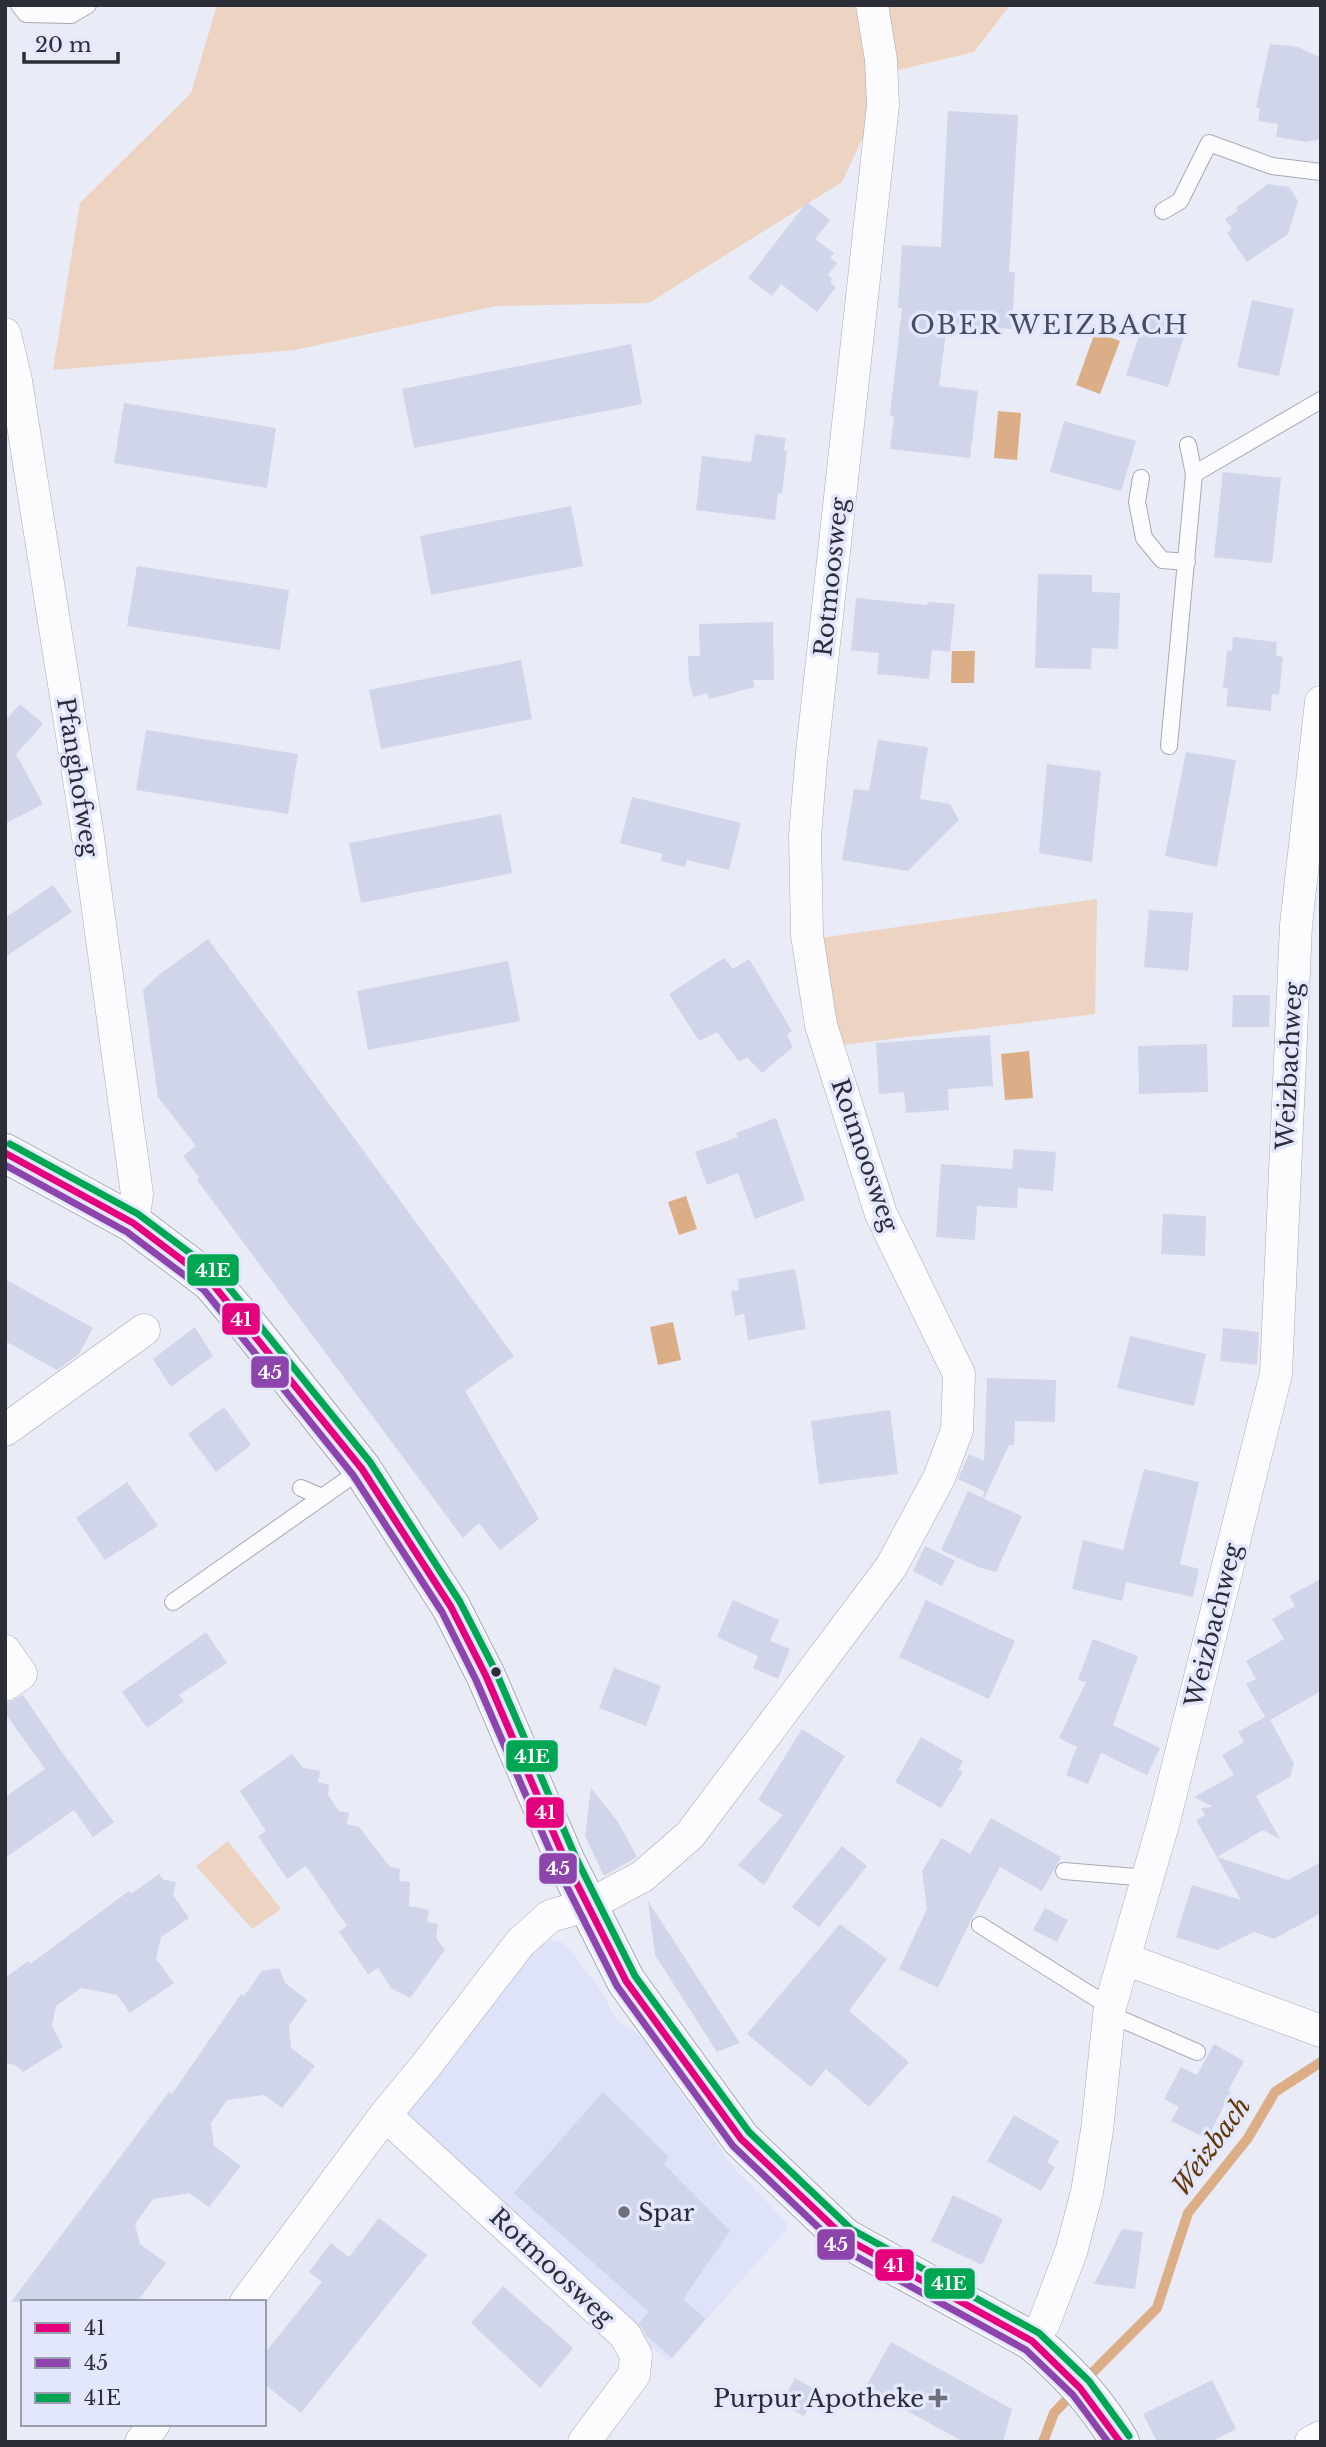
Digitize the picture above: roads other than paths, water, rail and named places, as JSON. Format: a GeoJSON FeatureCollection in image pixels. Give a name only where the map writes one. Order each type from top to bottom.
{"type":"FeatureCollection","features":[{"type":"Feature","properties":{"kind":"main road"},"geometry":{"type":"LineString","coordinates":[[5,1153],[133,1223],[211,1282],[362,1469],[451,1607],[476,1656],[566,1862],[626,1981],[741,2139],[845,2238],[1046,2353],[1096,2406],[1120,2442]]}},
{"type":"Feature","properties":{"kind":"street","name":"Rotmoosweg"},"geometry":{"type":"LineString","coordinates":[[247,2300],[385,2115],[520,1943],[550,1916],[589,1905],[633,1882],[662,1861],[690,1835],[891,1567],[939,1478],[957,1430],[959,1374],[881,1214],[821,1025],[807,935],[805,836],[811,762],[883,105],[881,60],[872,5]]}},
{"type":"Feature","properties":{"kind":"street","name":"Pfanghofweg"},"geometry":{"type":"LineString","coordinates":[[5,334],[16,381],[87,830],[137,1194],[133,1223]]}},
{"type":"Feature","properties":{"kind":"street","name":"Weizbachweg"},"geometry":{"type":"LineString","coordinates":[[1046,2353],[1044,2323],[1071,2252],[1087,2192],[1097,2130],[1109,2011],[1148,1878],[1276,1374],[1296,925],[1310,889],[1321,702]]}},
{"type":"Feature","properties":{"kind":"street"},"geometry":{"type":"LineString","coordinates":[[5,1430],[144,1330]]}},
{"type":"Feature","properties":{"kind":"street"},"geometry":{"type":"LineString","coordinates":[[5,1651],[21,1674],[5,1685]]}},
{"type":"Feature","properties":{"kind":"street"},"geometry":{"type":"LineString","coordinates":[[1125,1958],[1319,2030]]}},
{"type":"Feature","properties":{"kind":"street","name":"Rotmoosweg"},"geometry":{"type":"LineString","coordinates":[[385,2115],[625,2335],[636,2355],[634,2375],[584,2442]]}},
{"type":"Feature","properties":{"kind":"street"},"geometry":{"type":"LineString","coordinates":[[141,2442],[153,2426]]}},
{"type":"Feature","properties":{"kind":"street"},"geometry":{"type":"LineString","coordinates":[[1311,2442],[1321,2437]]}},
{"type":"Feature","properties":{"kind":"lane"},"geometry":{"type":"LineString","coordinates":[[19,5],[26,14],[60,15],[71,15],[88,5]]}},
{"type":"Feature","properties":{"kind":"lane"},"geometry":{"type":"LineString","coordinates":[[1163,211],[1180,201],[1209,143],[1272,166],[1321,172]]}},
{"type":"Feature","properties":{"kind":"lane"},"geometry":{"type":"LineString","coordinates":[[1194,474],[1321,400]]}},
{"type":"Feature","properties":{"kind":"lane"},"geometry":{"type":"LineString","coordinates":[[1169,746],[1194,474],[1188,445]]}},
{"type":"Feature","properties":{"kind":"lane"},"geometry":{"type":"LineString","coordinates":[[1141,478],[1137,502],[1144,538],[1162,560],[1187,562]]}},
{"type":"Feature","properties":{"kind":"lane"},"geometry":{"type":"LineString","coordinates":[[173,1602],[362,1469]]}},
{"type":"Feature","properties":{"kind":"lane"},"geometry":{"type":"LineString","coordinates":[[301,1488],[322,1497]]}},
{"type":"Feature","properties":{"kind":"lane"},"geometry":{"type":"LineString","coordinates":[[1064,1871],[1148,1878]]}},
{"type":"Feature","properties":{"kind":"lane"},"geometry":{"type":"LineString","coordinates":[[980,1925],[1109,2011],[1197,2052]]}},
{"type":"Feature","properties":{"kind":"waterway","name":"Weizbach"},"geometry":{"type":"LineString","coordinates":[[1085,2380],[1157,2308],[1188,2213],[1248,2138],[1275,2092],[1321,2062]]}},
{"type":"Feature","properties":{"kind":"waterway","name":"Weizbach"},"geometry":{"type":"LineString","coordinates":[[1043,2442],[1054,2413],[1075,2391]]}},
{"type":"Feature","properties":{"kind":"place","name":"Spar"},"geometry":{"type":"Point","coordinates":[624,2212]}},
{"type":"Feature","properties":{"kind":"place","name":"Purpur Apotheke"},"geometry":{"type":"Point","coordinates":[938,2398]}},
{"type":"Feature","properties":{"kind":"district","name":"OBER WEIZBACH"},"geometry":{"type":"Point","coordinates":[1050,325]}}]}
